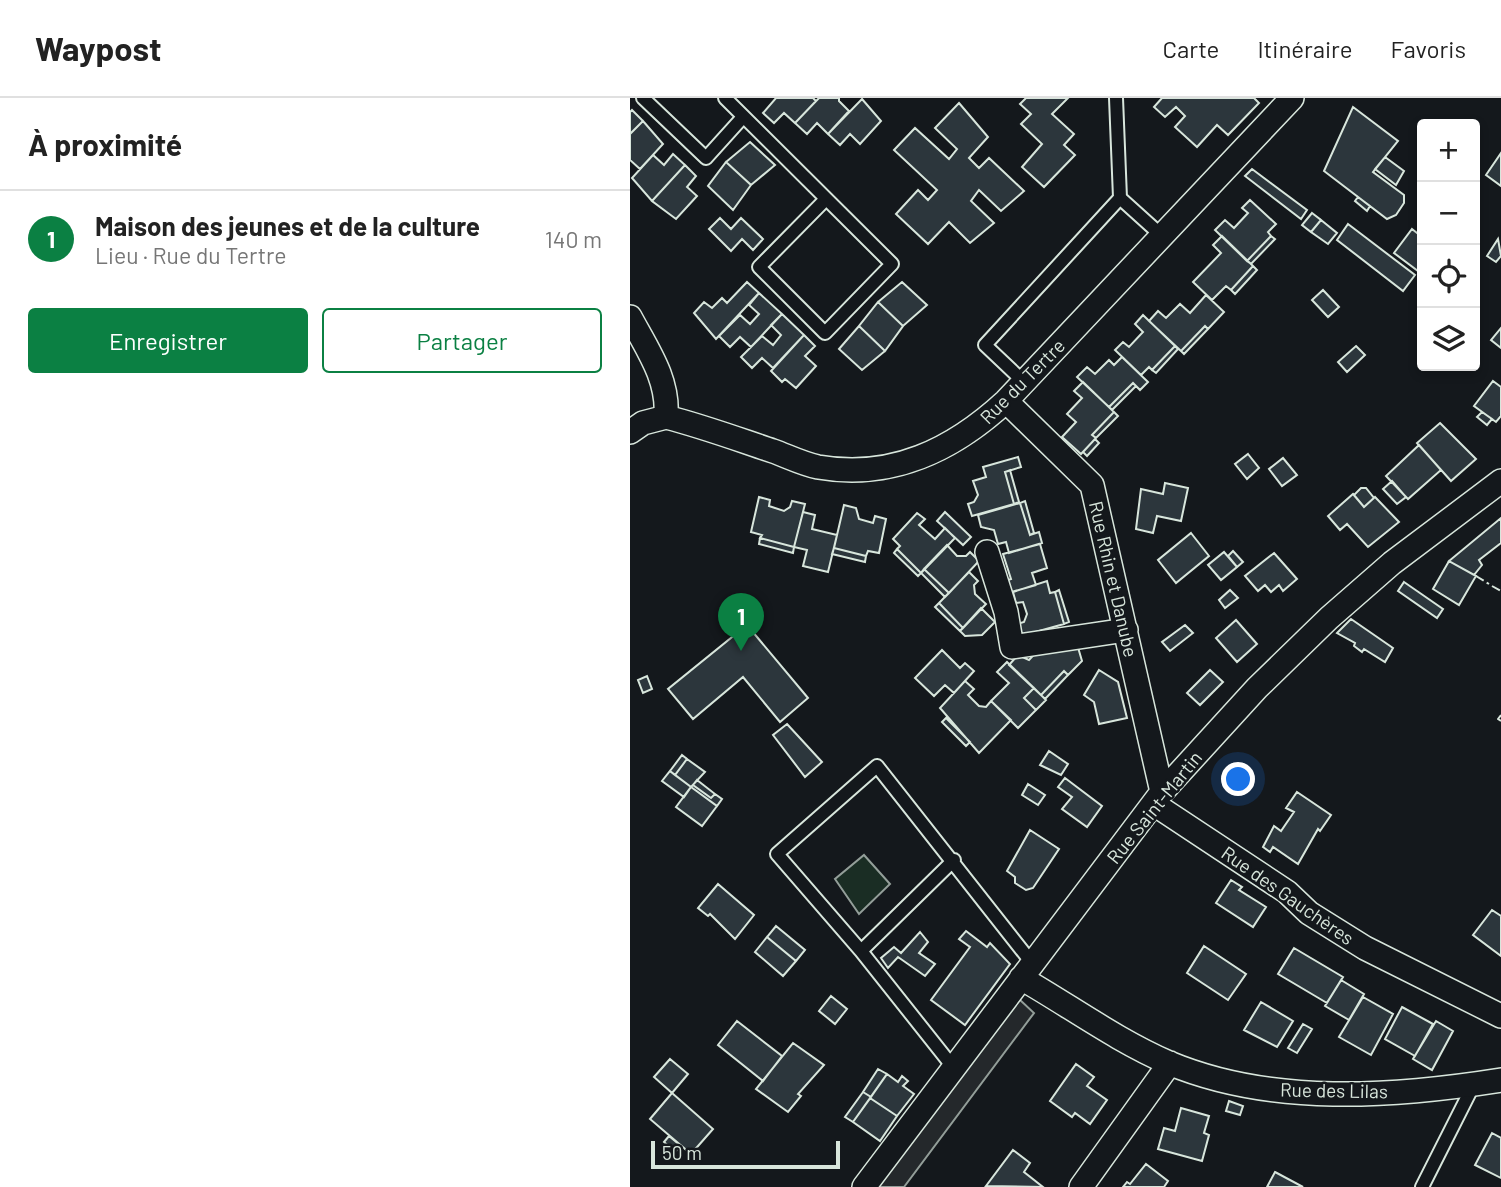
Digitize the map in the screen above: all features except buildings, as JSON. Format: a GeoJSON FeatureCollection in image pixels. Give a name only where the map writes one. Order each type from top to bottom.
{"type":"FeatureCollection","features":[{"type":"Feature","properties":{"kind":"street","name":"Rue du Tertre"},"geometry":{"type":"LineString","coordinates":[[666,416],[817,467],[881,468],[903,464],[943,449],[985,421],[1006,401],[1292,98]]}},
{"type":"Feature","properties":{"kind":"street"},"geometry":{"type":"LineString","coordinates":[[630,317],[662,379],[668,400],[666,416],[653,419],[630,432]]}},
{"type":"Feature","properties":{"kind":"street","name":"Rue Rhin et Danube"},"geometry":{"type":"LineString","coordinates":[[1006,401],[1092,485],[1126,630],[1158,798]]}},
{"type":"Feature","properties":{"kind":"street","name":"Rue Saint-Martin"},"geometry":{"type":"LineString","coordinates":[[864,1187],[1158,798],[1257,688],[1329,618],[1392,563],[1501,481]]}},
{"type":"Feature","properties":{"kind":"street"},"geometry":{"type":"LineString","coordinates":[[987,552],[1006,612],[1012,647],[1126,630]]}},
{"type":"Feature","properties":{"kind":"street","name":"Rue des Gauchères"},"geometry":{"type":"LineString","coordinates":[[1158,798],[1287,892],[1309,913],[1365,948],[1501,1016]]}},
{"type":"Feature","properties":{"kind":"street","name":"Rue des Lilas"},"geometry":{"type":"LineString","coordinates":[[1026,970],[1088,1021],[1170,1063],[1247,1086],[1290,1092],[1409,1091],[1501,1080]]}},
{"type":"Feature","properties":{"kind":"street"},"geometry":{"type":"LineString","coordinates":[[1081,1187],[1170,1063]]}},
{"type":"Feature","properties":{"kind":"lane"},"geometry":{"type":"LineString","coordinates":[[643,98],[706,158],[743,117]]}},
{"type":"Feature","properties":{"kind":"lane"},"geometry":{"type":"LineString","coordinates":[[725,98],[892,264],[825,333],[759,267],[826,199]]}},
{"type":"Feature","properties":{"kind":"lane"},"geometry":{"type":"LineString","coordinates":[[1112,101],[1120,198],[1161,235]]}},
{"type":"Feature","properties":{"kind":"lane"},"geometry":{"type":"LineString","coordinates":[[1024,382],[985,345],[1120,198]]}},
{"type":"Feature","properties":{"kind":"lane"},"geometry":{"type":"LineString","coordinates":[[953,1067],[861,951],[777,854],[877,766],[954,860],[1026,970]]}},
{"type":"Feature","properties":{"kind":"lane"},"geometry":{"type":"LineString","coordinates":[[861,951],[954,860]]}},
{"type":"Feature","properties":{"kind":"lane"},"geometry":{"type":"LineString","coordinates":[[1422,1187],[1475,1084]]}},
{"type":"Feature","properties":{"kind":"green space"},"geometry":{"type":"Polygon","coordinates":[[[864,855],[890,884],[859,914],[835,879],[864,855]]]}},
{"type":"Feature","properties":{"kind":"shaded area"},"geometry":{"type":"Polygon","coordinates":[[[1019,999],[1034,1013],[904,1187],[878,1187],[1019,999]]]}},
{"type":"Feature","properties":{"kind":"fence"},"geometry":{"type":"LineString","coordinates":[[1476,576],[1489,584]]}},
{"type":"Feature","properties":{"kind":"fence"},"geometry":{"type":"LineString","coordinates":[[1492,586],[1501,591]]}},
{"type":"Feature","properties":{"kind":"fence"},"geometry":{"type":"LineString","coordinates":[[1501,715],[1498,719],[1501,721]]}},
{"type":"Feature","properties":{"kind":"place","name":"Maison des jeunes et de la culture"},"geometry":{"type":"Point","coordinates":[741,651]}}]}
